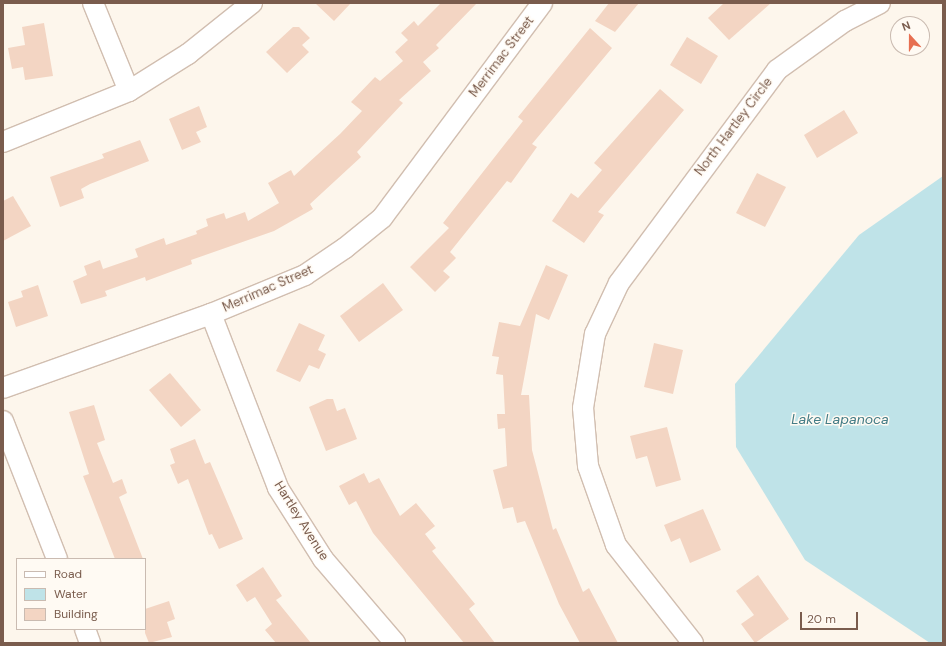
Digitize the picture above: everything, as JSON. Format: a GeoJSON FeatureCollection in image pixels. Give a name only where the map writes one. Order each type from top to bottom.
{"type":"FeatureCollection","features":[{"type":"Feature","properties":{"kind":"street"},"geometry":{"type":"LineString","coordinates":[[93,3],[129,91]]}},
{"type":"Feature","properties":{"kind":"street"},"geometry":{"type":"LineString","coordinates":[[3,142],[129,91],[188,54],[252,3]]}},
{"type":"Feature","properties":{"kind":"street","name":"Merrimac Street"},"geometry":{"type":"LineString","coordinates":[[3,388],[211,314],[305,275],[345,248],[382,218],[542,3]]}},
{"type":"Feature","properties":{"kind":"street","name":"North Hartley Circle"},"geometry":{"type":"LineString","coordinates":[[693,643],[616,545],[588,466],[582,408],[595,334],[618,283],[777,70],[845,21],[880,3]]}},
{"type":"Feature","properties":{"kind":"street","name":"Hartley Avenue"},"geometry":{"type":"LineString","coordinates":[[211,314],[278,488],[323,559],[395,643]]}},
{"type":"Feature","properties":{"kind":"street"},"geometry":{"type":"LineString","coordinates":[[3,420],[57,558]]}},
{"type":"Feature","properties":{"kind":"street"},"geometry":{"type":"LineString","coordinates":[[84,630],[90,643]]}},
{"type":"Feature","properties":{"kind":"water","name":"Lake Lapanoca"},"geometry":{"type":"Polygon","coordinates":[[[943,176],[943,643],[930,643],[805,560],[736,447],[735,384],[859,235],[943,176]]]}},
{"type":"Feature","properties":{"kind":"building"},"geometry":{"type":"Polygon","coordinates":[[[315,3],[351,3],[334,21],[315,3]]]}},
{"type":"Feature","properties":{"kind":"building"},"geometry":{"type":"Polygon","coordinates":[[[441,3],[477,3],[436,45],[439,48],[423,62],[431,71],[399,100],[403,103],[357,152],[361,157],[310,204],[313,209],[274,231],[191,260],[192,264],[146,281],[145,277],[105,291],[107,296],[81,304],[73,281],[87,275],[84,266],[100,260],[103,269],[138,257],[135,249],[164,238],[166,245],[197,234],[196,231],[208,226],[206,219],[224,213],[226,219],[245,212],[248,221],[279,203],[268,183],[291,170],[294,176],[340,134],[362,111],[351,102],[375,77],[380,81],[403,61],[395,52],[408,40],[401,33],[414,21],[418,26],[441,3]]]}},
{"type":"Feature","properties":{"kind":"building"},"geometry":{"type":"Polygon","coordinates":[[[609,3],[639,3],[615,32],[595,21],[609,3]]]}},
{"type":"Feature","properties":{"kind":"building"},"geometry":{"type":"Polygon","coordinates":[[[724,3],[771,3],[729,40],[708,18],[724,3]]]}},
{"type":"Feature","properties":{"kind":"building"},"geometry":{"type":"Polygon","coordinates":[[[44,23],[53,76],[25,80],[23,67],[12,69],[8,48],[25,45],[22,27],[44,23]]]}},
{"type":"Feature","properties":{"kind":"building"},"geometry":{"type":"Polygon","coordinates":[[[293,27],[299,27],[310,38],[302,45],[309,52],[287,73],[266,52],[293,27]]]}},
{"type":"Feature","properties":{"kind":"building"},"geometry":{"type":"Polygon","coordinates":[[[590,28],[612,48],[532,144],[537,147],[511,183],[507,181],[450,252],[456,258],[443,271],[450,277],[435,292],[410,267],[449,228],[443,223],[523,121],[518,117],[590,28]]]}},
{"type":"Feature","properties":{"kind":"building"},"geometry":{"type":"Polygon","coordinates":[[[687,37],[718,56],[701,84],[670,65],[687,37]]]}},
{"type":"Feature","properties":{"kind":"building"},"geometry":{"type":"Polygon","coordinates":[[[660,89],[684,110],[598,212],[604,215],[584,243],[552,221],[571,193],[578,198],[602,170],[594,163],[660,89]]]}},
{"type":"Feature","properties":{"kind":"building"},"geometry":{"type":"Polygon","coordinates":[[[199,106],[207,127],[196,132],[201,142],[182,150],[169,119],[199,106]]]}},
{"type":"Feature","properties":{"kind":"building"},"geometry":{"type":"Polygon","coordinates":[[[844,110],[858,133],[817,158],[804,135],[844,110]]]}},
{"type":"Feature","properties":{"kind":"building"},"geometry":{"type":"Polygon","coordinates":[[[140,140],[149,161],[90,184],[81,189],[84,198],[60,207],[50,177],[104,158],[102,154],[140,140]]]}},
{"type":"Feature","properties":{"kind":"building"},"geometry":{"type":"Polygon","coordinates":[[[757,173],[786,187],[765,227],[736,213],[757,173]]]}},
{"type":"Feature","properties":{"kind":"building"},"geometry":{"type":"Polygon","coordinates":[[[13,196],[31,226],[3,241],[3,201],[13,196]]]}},
{"type":"Feature","properties":{"kind":"building"},"geometry":{"type":"Polygon","coordinates":[[[546,265],[568,275],[549,320],[536,314],[521,395],[529,395],[532,450],[553,530],[556,528],[583,592],[589,588],[618,643],[580,643],[559,604],[525,521],[517,523],[513,507],[503,509],[493,470],[507,466],[505,428],[498,429],[497,414],[505,414],[503,375],[496,374],[499,357],[492,356],[499,322],[520,326],[546,265]]]}},
{"type":"Feature","properties":{"kind":"building"},"geometry":{"type":"Polygon","coordinates":[[[383,283],[403,310],[359,342],[340,316],[383,283]]]}},
{"type":"Feature","properties":{"kind":"building"},"geometry":{"type":"Polygon","coordinates":[[[38,285],[48,316],[16,327],[8,302],[23,297],[21,291],[38,285]]]}},
{"type":"Feature","properties":{"kind":"building"},"geometry":{"type":"Polygon","coordinates":[[[299,323],[325,335],[318,350],[326,354],[319,369],[309,365],[300,382],[276,371],[299,323]]]}},
{"type":"Feature","properties":{"kind":"building"},"geometry":{"type":"Polygon","coordinates":[[[654,343],[683,350],[673,394],[644,387],[654,343]]]}},
{"type":"Feature","properties":{"kind":"building"},"geometry":{"type":"Polygon","coordinates":[[[170,373],[201,410],[181,427],[149,390],[170,373]]]}},
{"type":"Feature","properties":{"kind":"building"},"geometry":{"type":"Polygon","coordinates":[[[327,399],[333,399],[337,411],[345,408],[357,439],[326,451],[309,407],[327,399]]]}},
{"type":"Feature","properties":{"kind":"building"},"geometry":{"type":"Polygon","coordinates":[[[94,405],[105,440],[97,443],[113,483],[122,479],[127,493],[119,497],[143,558],[115,558],[83,476],[89,474],[69,412],[94,405]]]}},
{"type":"Feature","properties":{"kind":"building"},"geometry":{"type":"Polygon","coordinates":[[[667,427],[681,480],[656,487],[647,456],[636,459],[630,436],[667,427]]]}},
{"type":"Feature","properties":{"kind":"building"},"geometry":{"type":"Polygon","coordinates":[[[195,439],[205,464],[210,462],[243,539],[219,549],[212,534],[209,535],[188,479],[178,484],[170,465],[175,463],[170,449],[195,439]]]}},
{"type":"Feature","properties":{"kind":"building"},"geometry":{"type":"Polygon","coordinates":[[[364,473],[369,483],[379,478],[400,516],[416,503],[435,526],[425,534],[436,548],[432,551],[475,604],[469,609],[495,643],[464,643],[373,533],[356,501],[349,505],[339,486],[364,473]]]}},
{"type":"Feature","properties":{"kind":"building"},"geometry":{"type":"Polygon","coordinates":[[[703,509],[721,550],[690,563],[680,538],[671,542],[664,525],[703,509]]]}},
{"type":"Feature","properties":{"kind":"building"},"geometry":{"type":"Polygon","coordinates":[[[263,567],[282,596],[276,600],[311,643],[276,643],[265,630],[272,624],[255,597],[247,602],[236,585],[263,567]]]}},
{"type":"Feature","properties":{"kind":"building"},"geometry":{"type":"Polygon","coordinates":[[[758,575],[789,619],[755,643],[741,624],[754,615],[736,591],[758,575]]]}},
{"type":"Feature","properties":{"kind":"building"},"geometry":{"type":"Polygon","coordinates":[[[169,601],[175,619],[167,622],[172,637],[149,643],[145,633],[146,609],[169,601]]]}}]}
